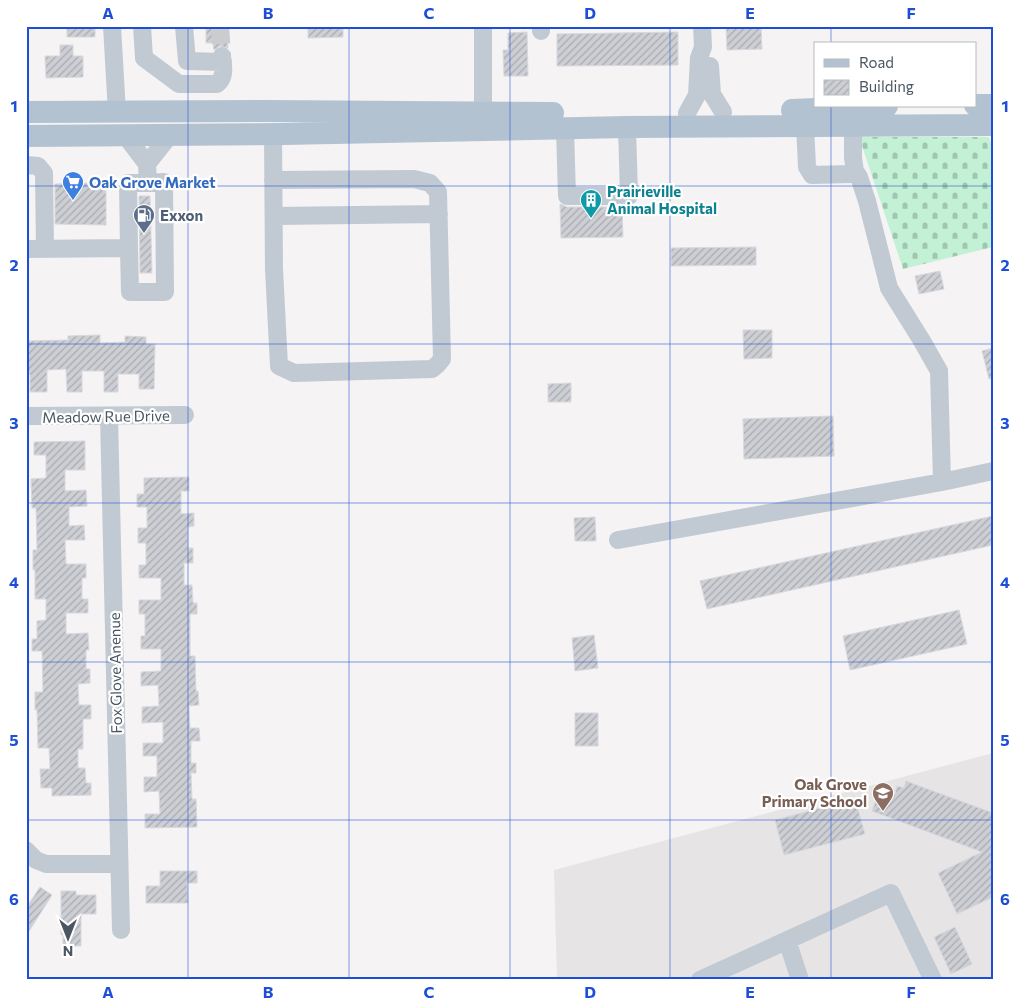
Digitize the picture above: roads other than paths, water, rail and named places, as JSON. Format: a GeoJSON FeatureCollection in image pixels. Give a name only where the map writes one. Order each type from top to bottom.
{"type":"FeatureCollection","features":[{"type":"Feature","properties":{"kind":"main road"},"geometry":{"type":"LineString","coordinates":[[976,105],[993,105]]}},
{"type":"Feature","properties":{"kind":"main road"},"geometry":{"type":"LineString","coordinates":[[26,112],[687,113],[832,108]]}},
{"type":"Feature","properties":{"kind":"main road"},"geometry":{"type":"LineString","coordinates":[[26,125],[106,124],[112,122],[117,113]]}},
{"type":"Feature","properties":{"kind":"main road"},"geometry":{"type":"LineString","coordinates":[[26,136],[273,134],[627,127],[993,125]]}},
{"type":"Feature","properties":{"kind":"street"},"geometry":{"type":"LineString","coordinates":[[112,26],[117,113]]}},
{"type":"Feature","properties":{"kind":"street"},"geometry":{"type":"LineString","coordinates":[[142,26],[144,58],[179,84],[217,84],[223,76],[222,59],[187,62],[184,26]]}},
{"type":"Feature","properties":{"kind":"street"},"geometry":{"type":"LineString","coordinates":[[483,26],[483,114]]}},
{"type":"Feature","properties":{"kind":"street"},"geometry":{"type":"LineString","coordinates":[[687,113],[705,85],[709,56],[703,48],[702,26]]}},
{"type":"Feature","properties":{"kind":"street"},"geometry":{"type":"LineString","coordinates":[[705,85],[723,112]]}},
{"type":"Feature","properties":{"kind":"street"},"geometry":{"type":"LineString","coordinates":[[805,125],[807,167],[812,175],[851,174],[855,171]]}},
{"type":"Feature","properties":{"kind":"street"},"geometry":{"type":"LineString","coordinates":[[853,125],[855,171],[867,201],[888,288],[939,371],[942,482]]}},
{"type":"Feature","properties":{"kind":"street"},"geometry":{"type":"LineString","coordinates":[[565,129],[567,196],[629,196],[627,127]]}},
{"type":"Feature","properties":{"kind":"street"},"geometry":{"type":"LineString","coordinates":[[273,134],[273,180],[279,366],[294,373],[432,369],[437,365],[442,359],[438,192],[430,183],[414,179],[273,180]]}},
{"type":"Feature","properties":{"kind":"street"},"geometry":{"type":"LineString","coordinates":[[125,135],[148,164]]}},
{"type":"Feature","properties":{"kind":"street"},"geometry":{"type":"LineString","coordinates":[[148,183],[148,164],[170,135]]}},
{"type":"Feature","properties":{"kind":"street"},"geometry":{"type":"LineString","coordinates":[[26,165],[38,166],[44,173],[45,249]]}},
{"type":"Feature","properties":{"kind":"street"},"geometry":{"type":"LineString","coordinates":[[164,182],[165,292],[130,292],[128,183],[148,183],[164,182]]}},
{"type":"Feature","properties":{"kind":"street"},"geometry":{"type":"LineString","coordinates":[[274,216],[439,214]]}},
{"type":"Feature","properties":{"kind":"street"},"geometry":{"type":"LineString","coordinates":[[26,250],[129,248]]}},
{"type":"Feature","properties":{"kind":"street","name":"Meadow Rue Drive"},"geometry":{"type":"LineString","coordinates":[[26,416],[185,415]]}},
{"type":"Feature","properties":{"kind":"street","name":"Fox Glove Anenue"},"geometry":{"type":"LineString","coordinates":[[109,416],[121,930]]}},
{"type":"Feature","properties":{"kind":"street"},"geometry":{"type":"LineString","coordinates":[[618,540],[993,472]]}},
{"type":"Feature","properties":{"kind":"street"},"geometry":{"type":"LineString","coordinates":[[26,850],[36,860],[46,864],[119,864]]}},
{"type":"Feature","properties":{"kind":"street"},"geometry":{"type":"LineString","coordinates":[[702,979],[891,893],[933,980]]}},
{"type":"Feature","properties":{"kind":"street"},"geometry":{"type":"LineString","coordinates":[[787,940],[800,980]]}},
{"type":"Feature","properties":{"kind":"tunnel"},"geometry":{"type":"LineString","coordinates":[[220,26],[222,56]]}},
{"type":"Feature","properties":{"kind":"place","name":"Oak Grove Market"},"geometry":{"type":"Point","coordinates":[73,201]}},
{"type":"Feature","properties":{"kind":"place","name":"Prairieville Animal Hospital"},"geometry":{"type":"Point","coordinates":[591,219]}},
{"type":"Feature","properties":{"kind":"place","name":"Exxon"},"geometry":{"type":"Point","coordinates":[144,234]}},
{"type":"Feature","properties":{"kind":"place","name":"Oak Grove Primary School"},"geometry":{"type":"Point","coordinates":[883,812]}}]}
